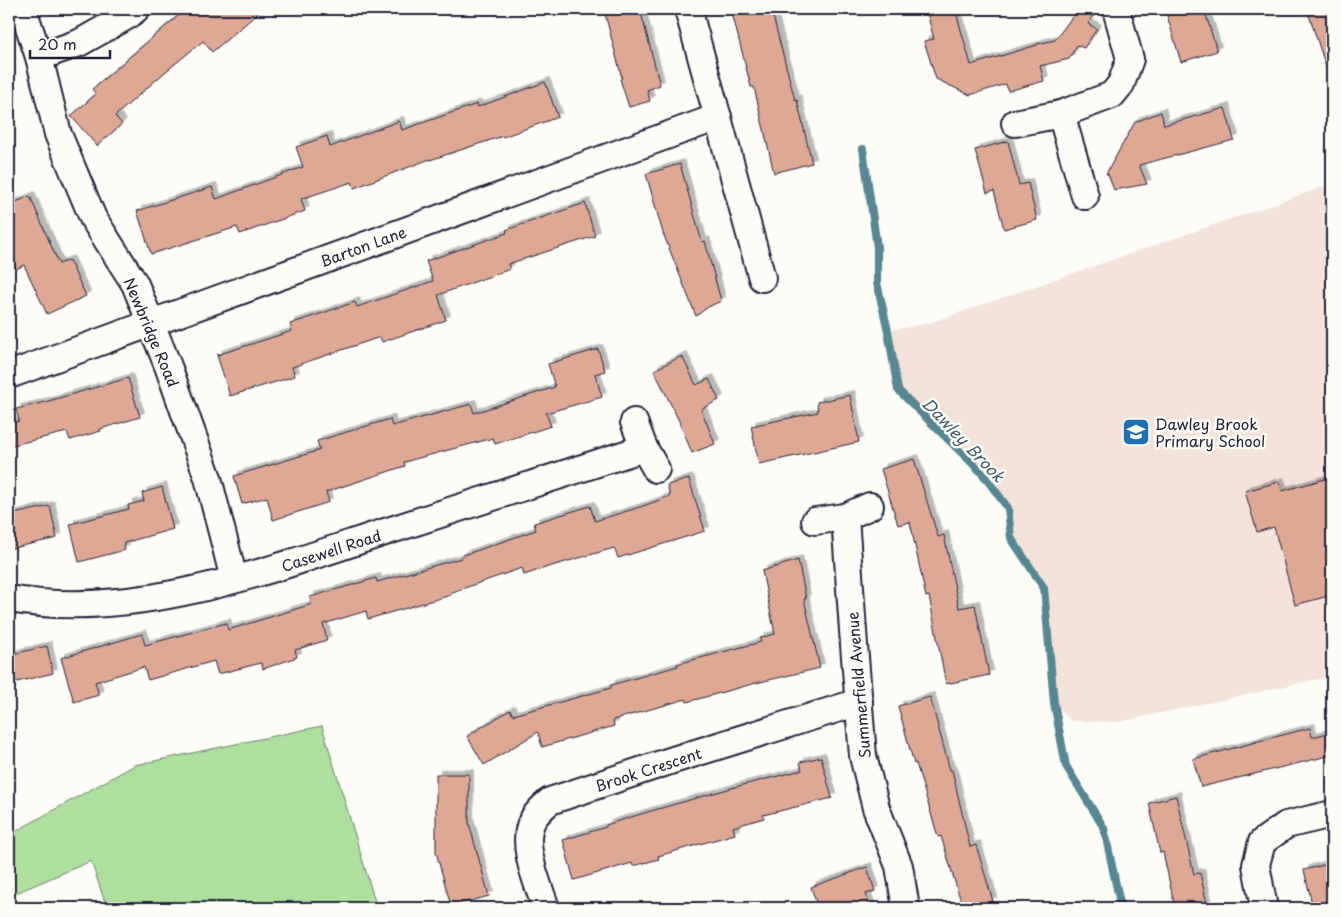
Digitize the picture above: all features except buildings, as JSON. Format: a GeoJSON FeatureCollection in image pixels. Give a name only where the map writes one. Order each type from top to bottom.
{"type":"FeatureCollection","features":[{"type":"Feature","properties":{"kind":"street","name":"Newbridge Road"},"geometry":{"type":"LineString","coordinates":[[23,9],[39,57],[58,134],[93,218],[135,284],[168,366],[208,478],[234,579]]}},
{"type":"Feature","properties":{"kind":"street"},"geometry":{"type":"LineString","coordinates":[[39,57],[79,43],[129,15],[136,9]]}},
{"type":"Feature","properties":{"kind":"street"},"geometry":{"type":"LineString","coordinates":[[688,9],[762,278]]}},
{"type":"Feature","properties":{"kind":"street"},"geometry":{"type":"LineString","coordinates":[[1015,123],[1061,114],[1112,94],[1121,84],[1130,59],[1116,9]]}},
{"type":"Feature","properties":{"kind":"street"},"geometry":{"type":"LineString","coordinates":[[1061,114],[1085,196]]}},
{"type":"Feature","properties":{"kind":"street","name":"Barton Lane"},"geometry":{"type":"LineString","coordinates":[[9,375],[718,117]]}},
{"type":"Feature","properties":{"kind":"street","name":"Casewell Road"},"geometry":{"type":"LineString","coordinates":[[9,599],[26,602],[88,604],[139,600],[202,588],[291,563],[650,458],[634,422]]}},
{"type":"Feature","properties":{"kind":"street"},"geometry":{"type":"LineString","coordinates":[[815,521],[845,516],[870,506]]}},
{"type":"Feature","properties":{"kind":"street","name":"Summerfield Avenue"},"geometry":{"type":"LineString","coordinates":[[845,516],[863,756],[876,808],[900,866],[906,908]]}},
{"type":"Feature","properties":{"kind":"street","name":"Brook Crescent"},"geometry":{"type":"LineString","coordinates":[[546,908],[528,850],[528,834],[532,822],[540,810],[550,801],[673,760],[859,702]]}},
{"type":"Feature","properties":{"kind":"street"},"geometry":{"type":"LineString","coordinates":[[1264,908],[1256,864],[1262,842],[1286,825],[1332,814]]}},
{"type":"Feature","properties":{"kind":"shaded area","name":"Dawley Brook Primary School"},"geometry":{"type":"Polygon","coordinates":[[[1332,184],[1332,676],[1119,722],[1071,721],[1054,703],[1044,589],[1011,538],[1008,508],[982,473],[898,390],[888,331],[929,323],[1332,184]]]}},
{"type":"Feature","properties":{"kind":"green space"},"geometry":{"type":"Polygon","coordinates":[[[322,726],[377,908],[107,908],[91,861],[9,896],[9,835],[135,765],[322,726]]]}},
{"type":"Feature","properties":{"kind":"waterway","name":"Dawley Brook"},"geometry":{"type":"LineString","coordinates":[[863,149],[877,247],[877,283],[888,331],[898,390],[982,473],[1008,508],[1011,538],[1044,588],[1054,703],[1066,766],[1104,828],[1121,908]]}},
{"type":"Feature","properties":{"kind":"place","name":"Dawley Brook Primary School"},"geometry":{"type":"Point","coordinates":[1136,432]}}]}
